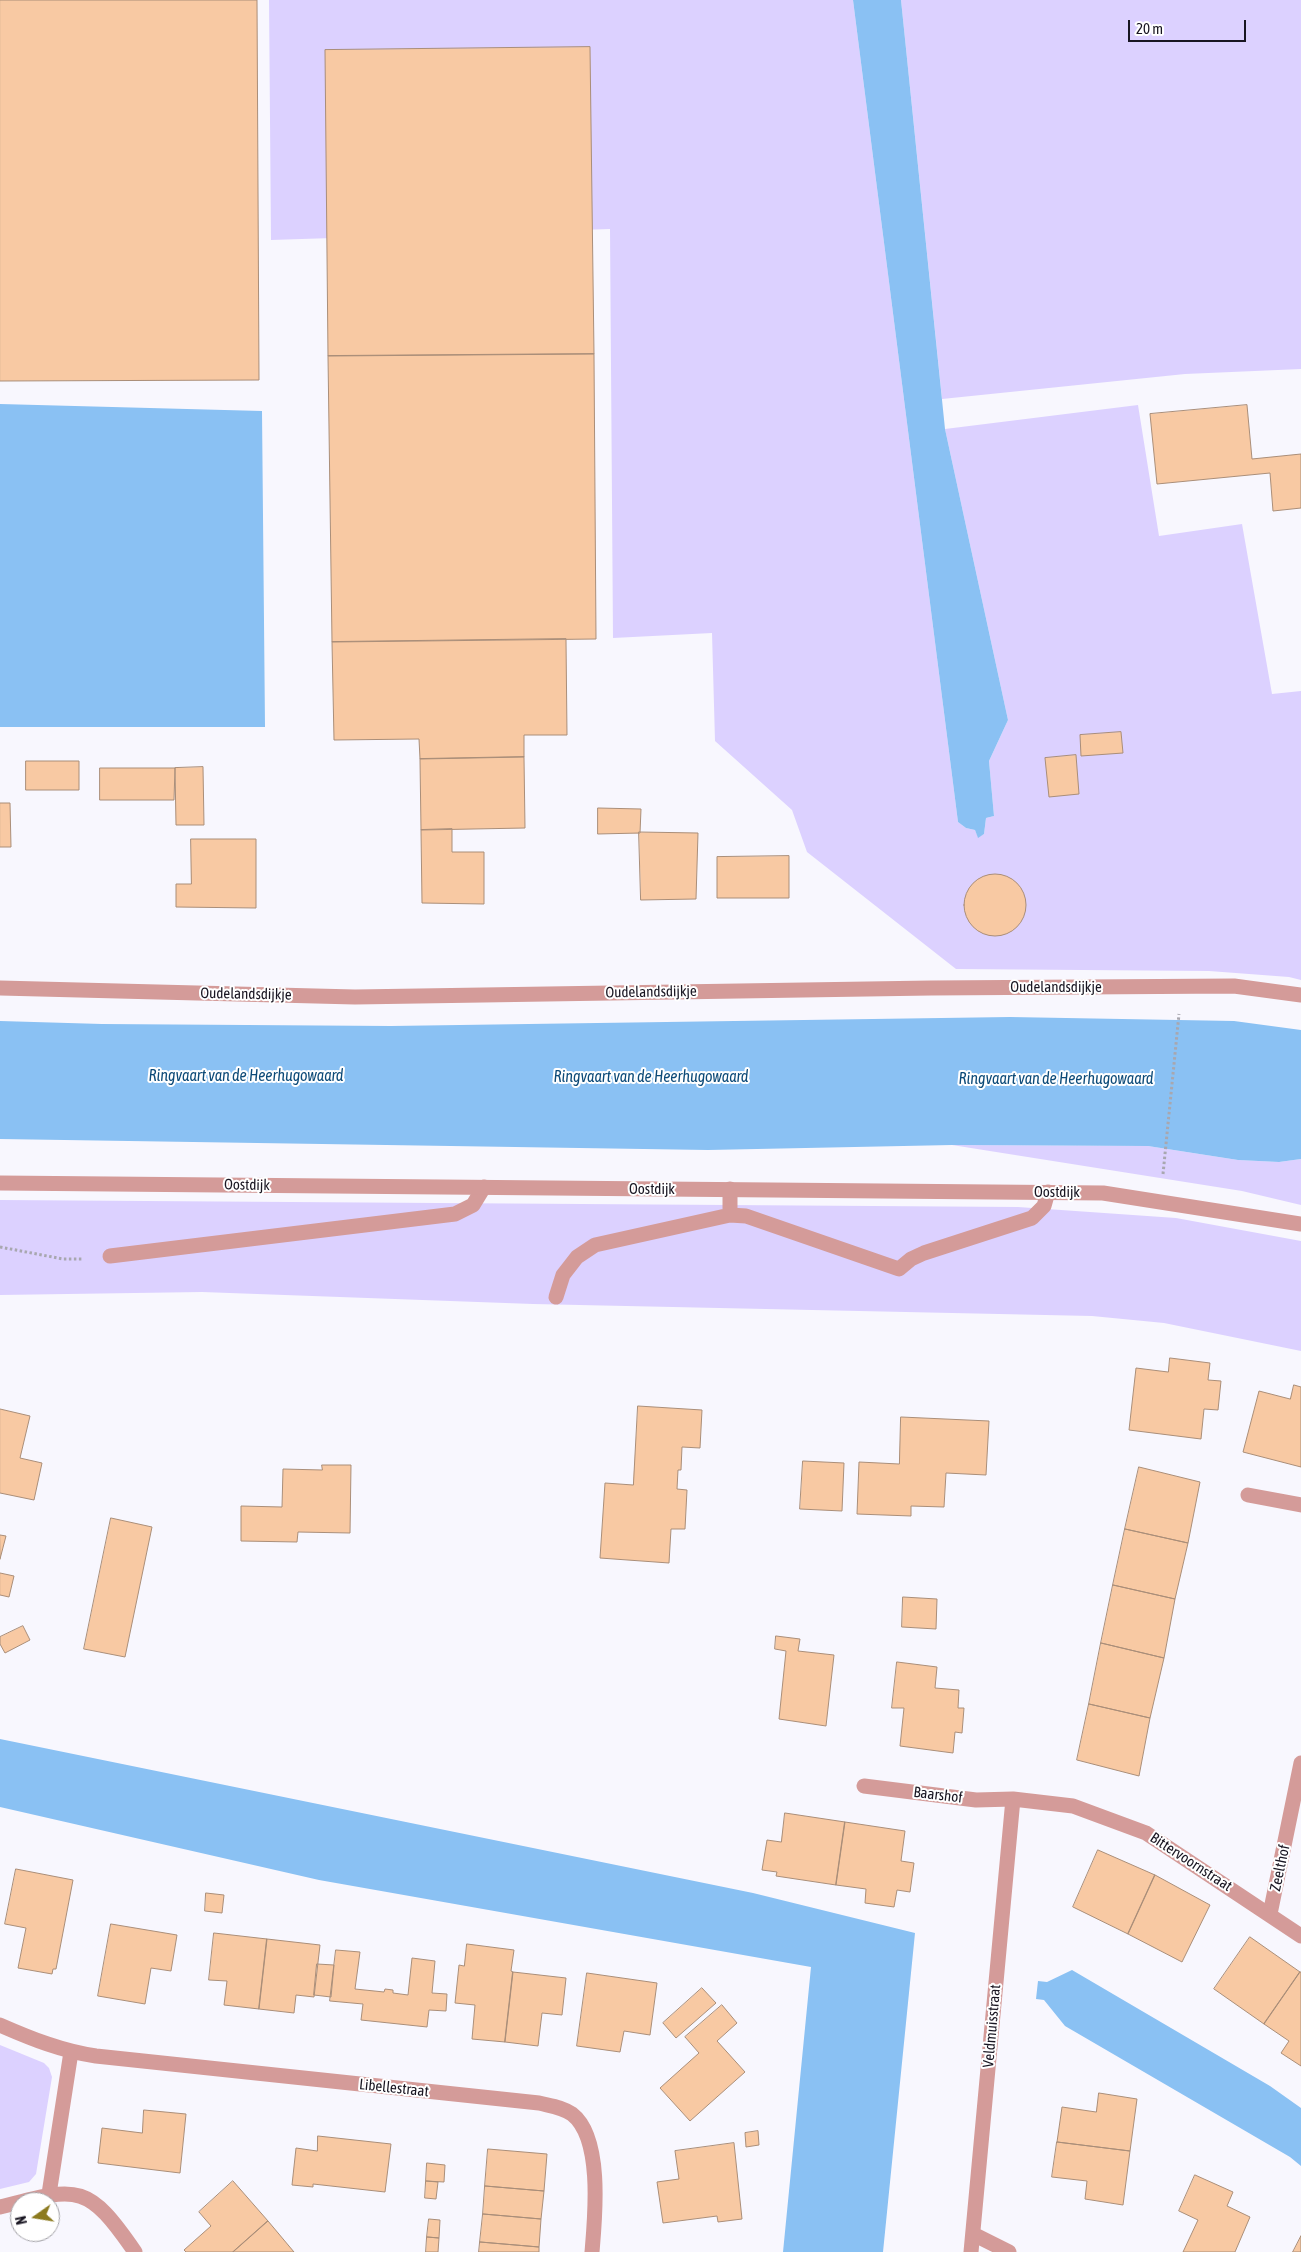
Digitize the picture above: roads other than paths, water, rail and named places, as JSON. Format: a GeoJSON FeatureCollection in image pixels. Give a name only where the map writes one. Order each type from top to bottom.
{"type":"FeatureCollection","features":[{"type":"Feature","properties":{"kind":"street","name":"Oudelandsdijkje"},"geometry":{"type":"LineString","coordinates":[[0,988],[355,997],[940,988],[1226,986],[1301,995]]}},
{"type":"Feature","properties":{"kind":"street","name":"Oostdijk"},"geometry":{"type":"LineString","coordinates":[[0,1183],[1103,1193],[1127,1195],[1301,1224]]}},
{"type":"Feature","properties":{"kind":"street"},"geometry":{"type":"LineString","coordinates":[[110,1256],[455,1214],[473,1206],[484,1188]]}},
{"type":"Feature","properties":{"kind":"street"},"geometry":{"type":"LineString","coordinates":[[730,1189],[730,1215]]}},
{"type":"Feature","properties":{"kind":"street"},"geometry":{"type":"LineString","coordinates":[[556,1298],[563,1275],[576,1257],[595,1245],[730,1215],[746,1216],[900,1269],[911,1259],[924,1253],[1032,1218],[1044,1206],[1048,1192]]}},
{"type":"Feature","properties":{"kind":"street"},"geometry":{"type":"LineString","coordinates":[[1248,1495],[1301,1505]]}},
{"type":"Feature","properties":{"kind":"street","name":"Zeelthof"},"geometry":{"type":"LineString","coordinates":[[1270,1914],[1301,1763]]}},
{"type":"Feature","properties":{"kind":"street","name":"Baarshof"},"geometry":{"type":"LineString","coordinates":[[864,1786],[976,1800],[1013,1799]]}},
{"type":"Feature","properties":{"kind":"street","name":"Bittervoornstraat"},"geometry":{"type":"LineString","coordinates":[[1013,1799],[1073,1806],[1146,1833],[1301,1936]]}},
{"type":"Feature","properties":{"kind":"street","name":"Veldmuisstraat"},"geometry":{"type":"LineString","coordinates":[[971,2252],[1013,1799]]}},
{"type":"Feature","properties":{"kind":"street","name":"Libellestraat"},"geometry":{"type":"LineString","coordinates":[[0,2025],[45,2044],[71,2052],[539,2104],[565,2110],[582,2126],[588,2141],[596,2197],[592,2252]]}},
{"type":"Feature","properties":{"kind":"street"},"geometry":{"type":"LineString","coordinates":[[49,2192],[71,2052]]}},
{"type":"Feature","properties":{"kind":"street"},"geometry":{"type":"LineString","coordinates":[[60,2194],[76,2194],[88,2198],[100,2206],[115,2222],[135,2252]]}},
{"type":"Feature","properties":{"kind":"street"},"geometry":{"type":"LineString","coordinates":[[973,2234],[1010,2252]]}},
{"type":"Feature","properties":{"kind":"water"},"geometry":{"type":"Polygon","coordinates":[[[853,0],[901,0],[945,429],[1008,720],[989,761],[994,816],[986,818],[984,834],[978,838],[975,830],[966,828],[958,822],[853,0]]]}},
{"type":"Feature","properties":{"kind":"water"},"geometry":{"type":"Polygon","coordinates":[[[0,404],[262,411],[265,727],[0,727],[0,404]]]}},
{"type":"Feature","properties":{"kind":"water","name":"Ringvaart van de Heerhugowaard"},"geometry":{"type":"Polygon","coordinates":[[[1010,1017],[1234,1021],[1301,1030],[1301,1159],[1279,1162],[1238,1160],[1148,1146],[952,1145],[708,1150],[0,1139],[0,1021],[102,1024],[391,1026],[1010,1017]]]}},
{"type":"Feature","properties":{"kind":"water"},"geometry":{"type":"Polygon","coordinates":[[[0,1739],[753,1893],[915,1933],[883,2252],[783,2252],[811,1967],[319,1880],[0,1807],[0,1739]]]}},
{"type":"Feature","properties":{"kind":"water"},"geometry":{"type":"Polygon","coordinates":[[[1072,1970],[1270,2086],[1301,2108],[1301,2166],[1290,2157],[1065,2026],[1044,2000],[1036,1999],[1038,1981],[1047,1982],[1072,1970]]]}}]}
